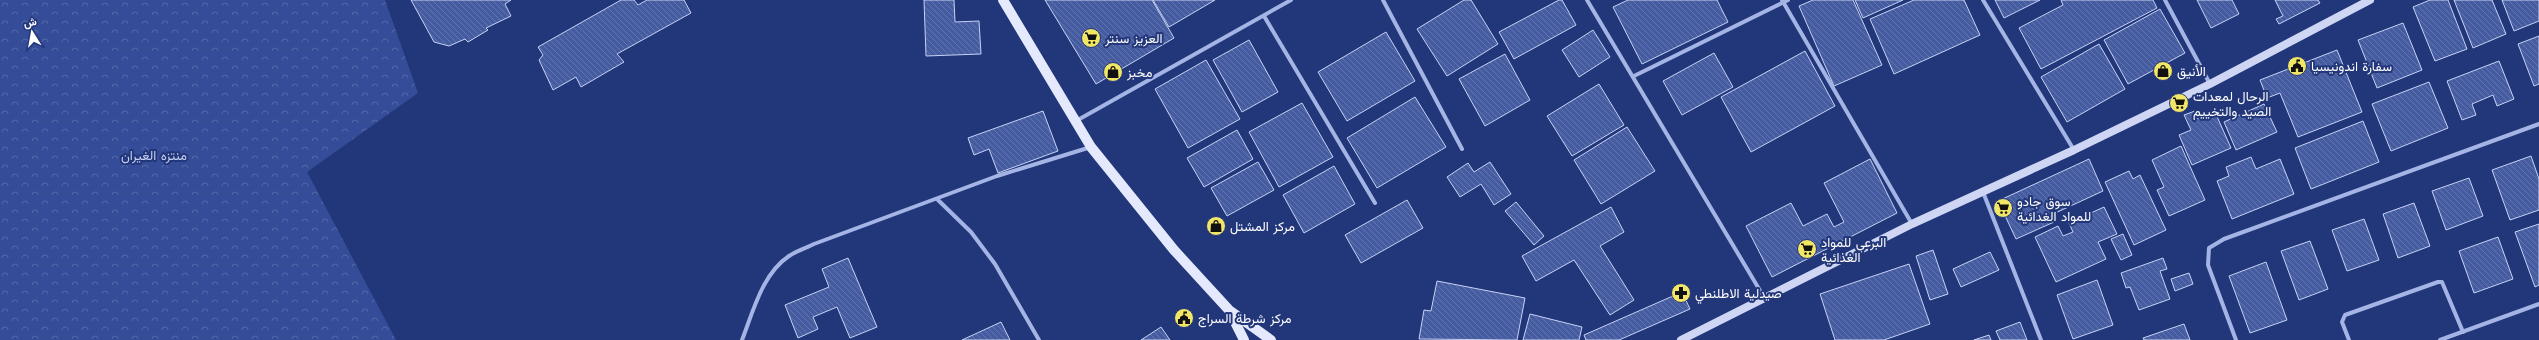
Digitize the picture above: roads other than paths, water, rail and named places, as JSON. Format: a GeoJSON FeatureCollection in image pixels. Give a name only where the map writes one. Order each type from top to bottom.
{"type":"FeatureCollection","features":[{"type":"Feature","properties":{"kind":"main road"},"geometry":{"type":"LineString","coordinates":[[1003,0],[1091,147],[1174,250],[1229,310],[1271,340]]}},
{"type":"Feature","properties":{"kind":"main road"},"geometry":{"type":"LineString","coordinates":[[1229,310],[1244,340]]}},
{"type":"Feature","properties":{"kind":"street"},"geometry":{"type":"LineString","coordinates":[[1075,121],[1291,0]]}},
{"type":"Feature","properties":{"kind":"street"},"geometry":{"type":"LineString","coordinates":[[1383,0],[1462,149]]}},
{"type":"Feature","properties":{"kind":"street"},"geometry":{"type":"LineString","coordinates":[[1587,0],[1634,76],[1766,299]]}},
{"type":"Feature","properties":{"kind":"street"},"geometry":{"type":"LineString","coordinates":[[1634,76],[1783,1],[1788,0]]}},
{"type":"Feature","properties":{"kind":"street"},"geometry":{"type":"LineString","coordinates":[[1983,0],[2074,150]]}},
{"type":"Feature","properties":{"kind":"street"},"geometry":{"type":"LineString","coordinates":[[2165,0],[2210,84]]}},
{"type":"Feature","properties":{"kind":"street"},"geometry":{"type":"LineString","coordinates":[[1681,340],[1766,299],[1912,224],[2074,150],[2210,84],[2370,0]]}},
{"type":"Feature","properties":{"kind":"street"},"geometry":{"type":"LineString","coordinates":[[1783,1],[1912,224]]}},
{"type":"Feature","properties":{"kind":"street"},"geometry":{"type":"LineString","coordinates":[[1264,16],[1375,203]]}},
{"type":"Feature","properties":{"kind":"street"},"geometry":{"type":"LineString","coordinates":[[2236,340],[2208,265],[2209,248],[2230,236],[2539,124]]}},
{"type":"Feature","properties":{"kind":"street"},"geometry":{"type":"LineString","coordinates":[[742,340],[761,292],[775,269],[789,256],[814,244],[997,176],[1091,147]]}},
{"type":"Feature","properties":{"kind":"street"},"geometry":{"type":"LineString","coordinates":[[1983,192],[2041,340]]}},
{"type":"Feature","properties":{"kind":"street"},"geometry":{"type":"LineString","coordinates":[[937,199],[971,232],[995,264],[1039,340]]}},
{"type":"Feature","properties":{"kind":"street"},"geometry":{"type":"LineString","coordinates":[[2349,340],[2342,322],[2345,314],[2438,282],[2442,282],[2446,288],[2463,332]]}},
{"type":"Feature","properties":{"kind":"street"},"geometry":{"type":"LineString","coordinates":[[2440,340],[2539,304]]}},
{"type":"Feature","properties":{"kind":"place","name":"العزيز سنتر"},"geometry":{"type":"Point","coordinates":[1091,38]}},
{"type":"Feature","properties":{"kind":"place","name":"سفارة اندونيسيا"},"geometry":{"type":"Point","coordinates":[2297,66]}},
{"type":"Feature","properties":{"kind":"place","name":"الأنيق"},"geometry":{"type":"Point","coordinates":[2163,71]}},
{"type":"Feature","properties":{"kind":"place","name":"مخبز"},"geometry":{"type":"Point","coordinates":[1113,72]}},
{"type":"Feature","properties":{"kind":"place","name":"الرحال لمعدات الصيد والتخييم"},"geometry":{"type":"Point","coordinates":[2179,103]}},
{"type":"Feature","properties":{"kind":"place","name":"سوق جادو للمواد الغدائية"},"geometry":{"type":"Point","coordinates":[2003,208]}},
{"type":"Feature","properties":{"kind":"place","name":"مركز المشتل"},"geometry":{"type":"Point","coordinates":[1216,226]}},
{"type":"Feature","properties":{"kind":"place","name":"البرعي للمواد الغذائية"},"geometry":{"type":"Point","coordinates":[1807,249]}},
{"type":"Feature","properties":{"kind":"place","name":"صيدلية الاطلنطي"},"geometry":{"type":"Point","coordinates":[1681,293]}},
{"type":"Feature","properties":{"kind":"place","name":"مركز شرطة السراج"},"geometry":{"type":"Point","coordinates":[1184,318]}},
{"type":"Feature","properties":{"kind":"park label","name":"منتزه الغيران"},"geometry":{"type":"Point","coordinates":[154,155]}}]}
